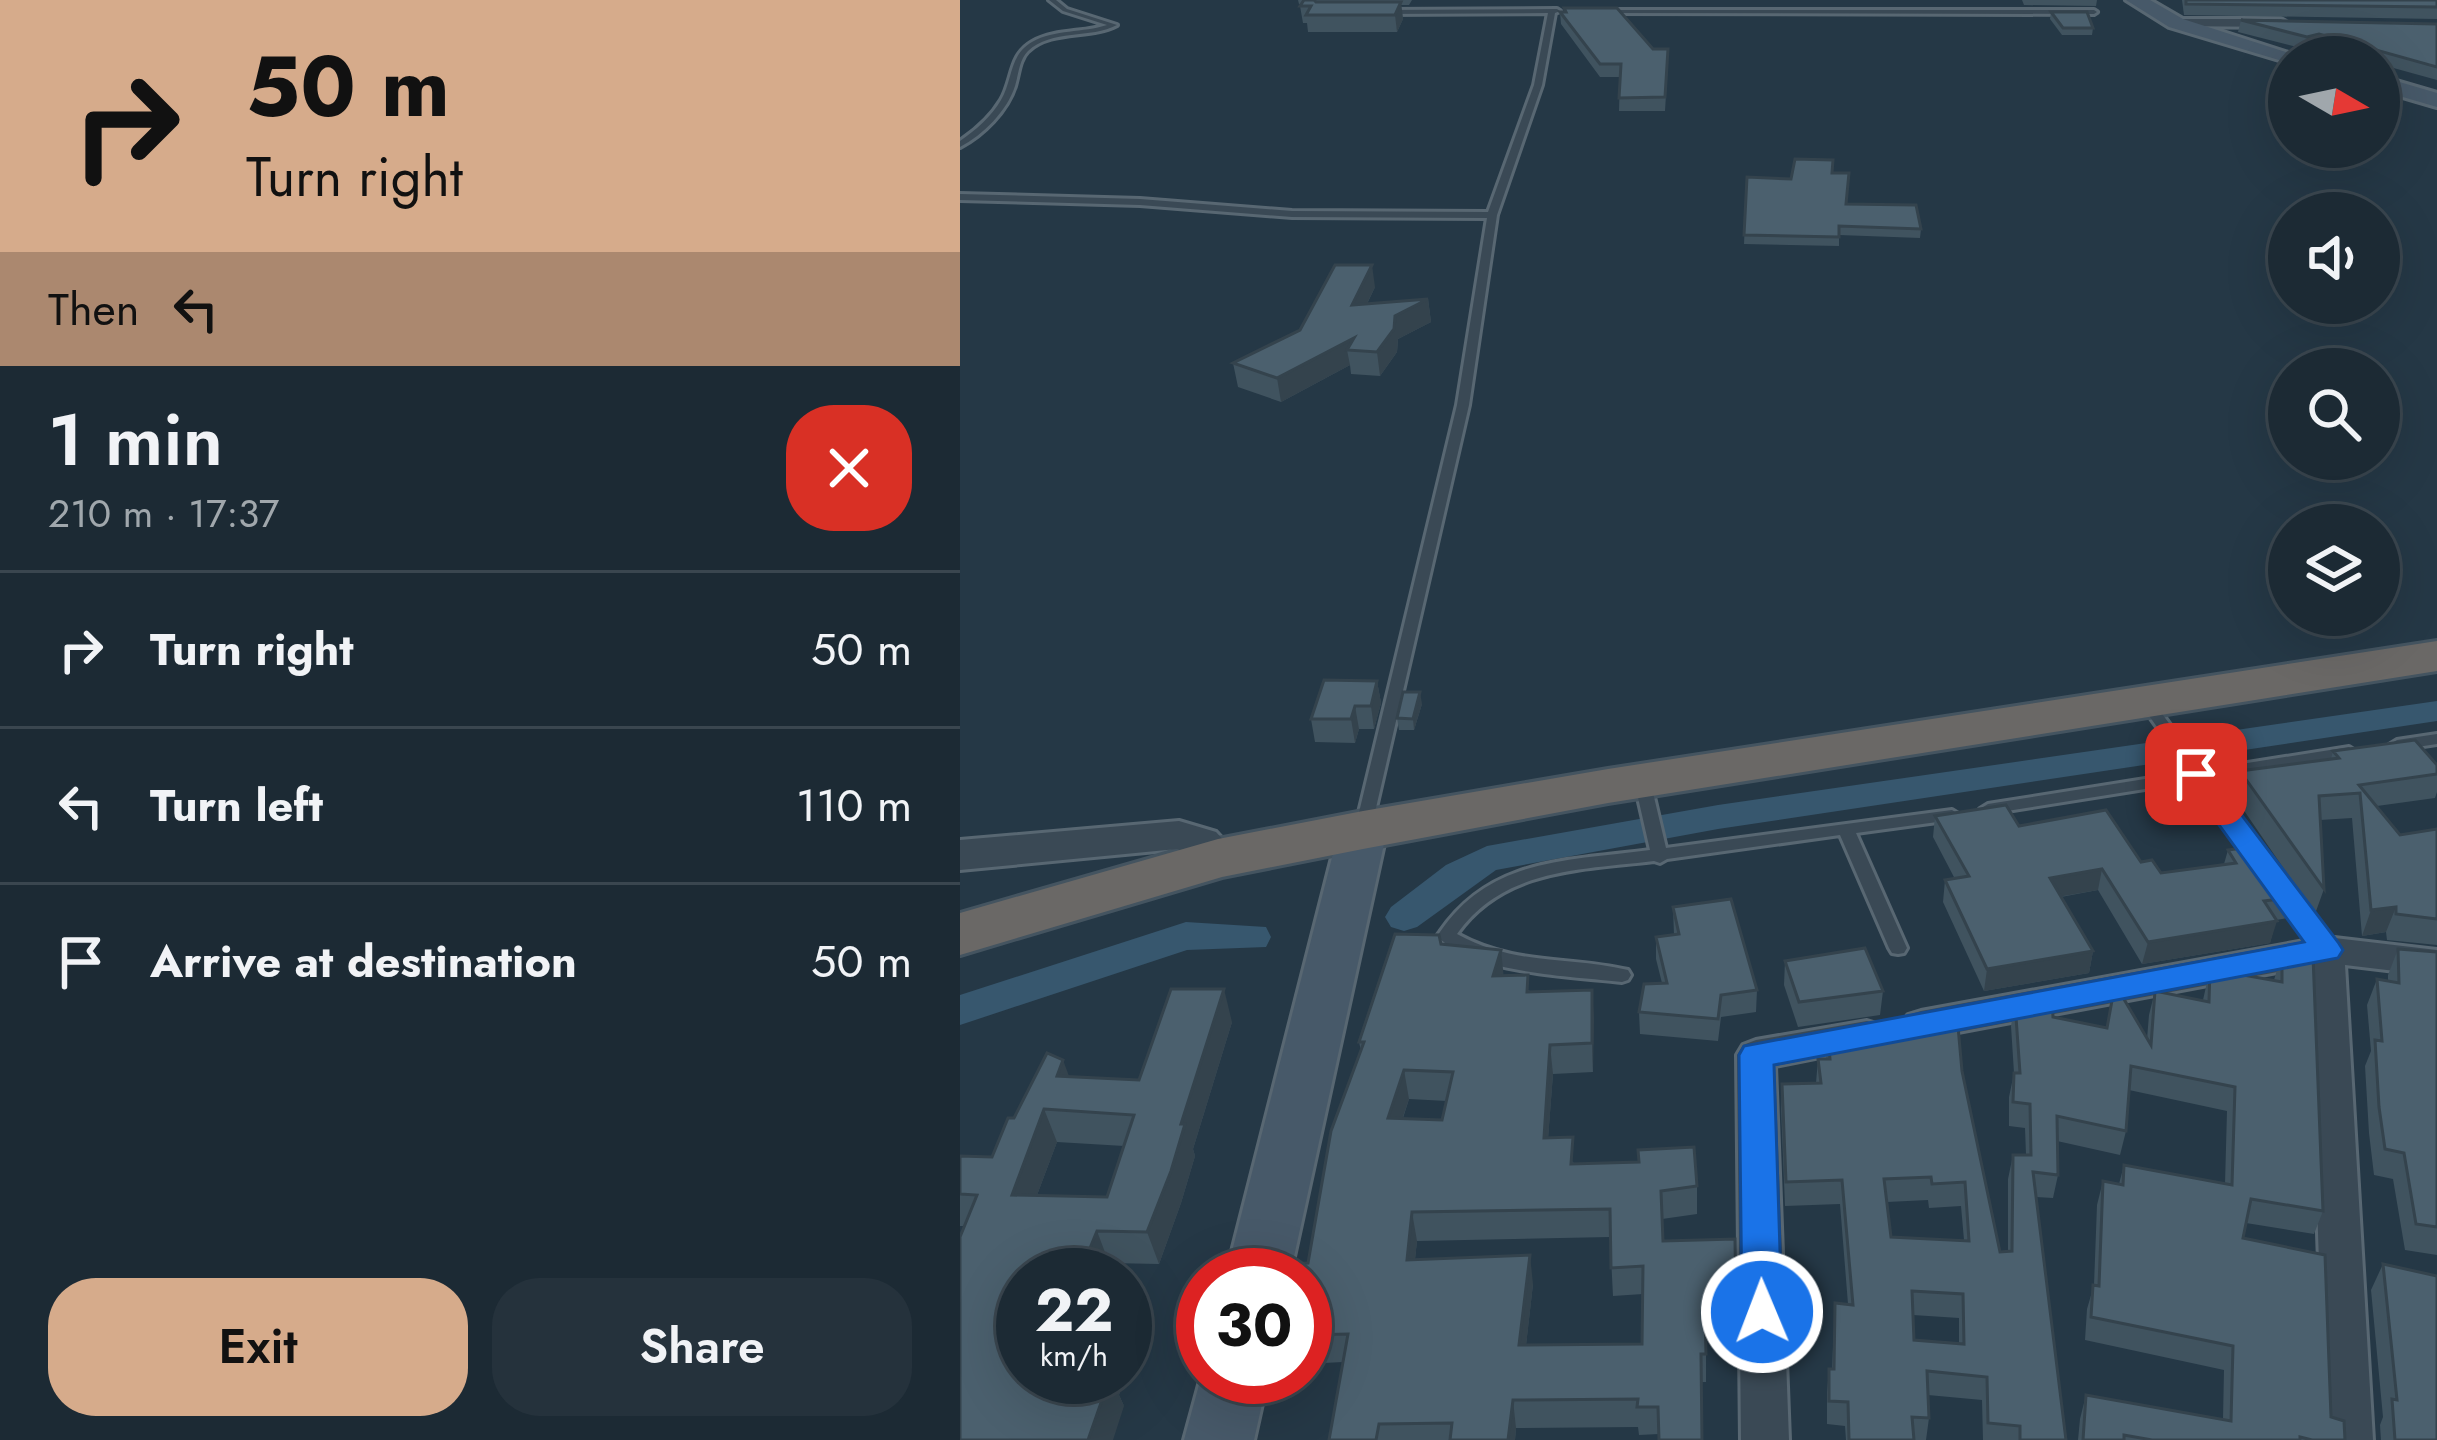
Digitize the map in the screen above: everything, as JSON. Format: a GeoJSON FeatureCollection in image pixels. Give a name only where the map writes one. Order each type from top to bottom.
{"type":"FeatureCollection","features":[{"type":"Feature","properties":{"kind":"highway"},"geometry":{"type":"LineString","coordinates":[[960,934],[1218,858],[1363,830],[2160,721],[2437,656]]}},
{"type":"Feature","properties":{"kind":"main road"},"geometry":{"type":"LineString","coordinates":[[2136,0],[2176,23],[2268,50]]}},
{"type":"Feature","properties":{"kind":"main road"},"geometry":{"type":"LineString","coordinates":[[2400,89],[2437,100]]}},
{"type":"Feature","properties":{"kind":"main road"},"geometry":{"type":"LineString","coordinates":[[1264,1248],[1363,830]]}},
{"type":"Feature","properties":{"kind":"main road"},"geometry":{"type":"LineString","coordinates":[[1219,1440],[1228,1404]]}},
{"type":"Feature","properties":{"kind":"street"},"geometry":{"type":"LineString","coordinates":[[2176,23],[2297,23]]}},
{"type":"Feature","properties":{"kind":"street"},"geometry":{"type":"LineString","coordinates":[[960,855],[1179,835],[1201,842],[1218,858]]}},
{"type":"Feature","properties":{"kind":"street"},"geometry":{"type":"LineString","coordinates":[[1765,1440],[1756,1055],[2326,950],[2437,963]]}},
{"type":"Feature","properties":{"kind":"street"},"geometry":{"type":"LineString","coordinates":[[2326,950],[2349,1440]]}},
{"type":"Feature","properties":{"kind":"lane"},"geometry":{"type":"LineString","coordinates":[[960,145],[992,118],[1010,93],[1017,59],[1025,49],[1047,37],[1114,26],[1064,10],[1052,0]]}},
{"type":"Feature","properties":{"kind":"lane"},"geometry":{"type":"LineString","coordinates":[[1363,830],[1463,405],[1492,214],[1538,85],[1552,11]]}},
{"type":"Feature","properties":{"kind":"lane"},"geometry":{"type":"LineString","coordinates":[[1361,12],[1574,11]]}},
{"type":"Feature","properties":{"kind":"lane"},"geometry":{"type":"LineString","coordinates":[[1595,11],[2093,12]]}},
{"type":"Feature","properties":{"kind":"lane"},"geometry":{"type":"LineString","coordinates":[[960,197],[1140,202],[1292,214],[1492,214]]}},
{"type":"Feature","properties":{"kind":"lane"},"geometry":{"type":"LineString","coordinates":[[2160,721],[2326,950]]}},
{"type":"Feature","properties":{"kind":"lane"},"geometry":{"type":"LineString","coordinates":[[1622,975],[1511,962],[1470,952],[1446,936],[1458,916],[1490,889],[1534,871],[1847,832],[2195,773],[2437,739]]}},
{"type":"Feature","properties":{"kind":"lane"},"geometry":{"type":"LineString","coordinates":[[1645,794],[1660,857]]}},
{"type":"Feature","properties":{"kind":"lane"},"geometry":{"type":"LineString","coordinates":[[1847,832],[1898,948]]}},
{"type":"Feature","properties":{"kind":"building"},"geometry":{"type":"Polygon","coordinates":[[[1304,0],[1401,2],[1395,15],[1306,15],[1311,6],[1300,6],[1304,0]]]}},
{"type":"Feature","properties":{"kind":"building"},"geometry":{"type":"Polygon","coordinates":[[[2186,0],[2437,0],[2437,7],[2186,4],[2186,0]]]}},
{"type":"Feature","properties":{"kind":"building"},"geometry":{"type":"Polygon","coordinates":[[[1564,8],[1617,8],[1653,49],[1668,49],[1665,97],[1619,98],[1621,64],[1600,64],[1560,12],[1566,12],[1564,8]]]}},
{"type":"Feature","properties":{"kind":"building"},"geometry":{"type":"Polygon","coordinates":[[[2051,12],[2087,12],[2093,28],[2063,28],[2051,12]]]}},
{"type":"Feature","properties":{"kind":"building"},"geometry":{"type":"Polygon","coordinates":[[[2241,20],[2437,24],[2437,67],[2400,57],[2400,36],[2303,36],[2241,20]]]}},
{"type":"Feature","properties":{"kind":"building"},"geometry":{"type":"Polygon","coordinates":[[[1795,159],[1833,160],[1832,173],[1849,173],[1846,204],[1916,205],[1921,229],[1839,226],[1839,237],[1744,235],[1747,177],[1791,179],[1795,159]]]}},
{"type":"Feature","properties":{"kind":"building"},"geometry":{"type":"Polygon","coordinates":[[[1335,265],[1372,265],[1352,305],[1428,299],[1395,316],[1394,329],[1377,352],[1347,350],[1354,338],[1277,378],[1233,363],[1300,330],[1335,265]]]}},
{"type":"Feature","properties":{"kind":"building"},"geometry":{"type":"Polygon","coordinates":[[[1324,680],[1377,681],[1371,706],[1355,706],[1351,719],[1311,719],[1324,680]]]}},
{"type":"Feature","properties":{"kind":"building"},"geometry":{"type":"Polygon","coordinates":[[[1403,692],[1420,692],[1413,719],[1397,718],[1403,692]]]}},
{"type":"Feature","properties":{"kind":"building"},"geometry":{"type":"Polygon","coordinates":[[[2415,740],[2437,765],[2437,774],[2359,785],[2400,835],[2437,829],[2437,919],[2396,914],[2396,907],[2371,910],[2360,793],[2319,796],[2324,889],[2240,771],[2339,758],[2333,751],[2415,740]]]}},
{"type":"Feature","properties":{"kind":"building"},"geometry":{"type":"Polygon","coordinates":[[[2006,805],[2019,826],[2106,810],[2141,862],[2152,860],[2161,873],[2236,863],[2228,850],[2258,846],[2295,897],[2264,901],[2277,921],[2148,942],[2102,869],[2050,878],[2093,951],[1987,969],[1945,880],[1969,876],[1935,816],[2006,805]]]}},
{"type":"Feature","properties":{"kind":"building"},"geometry":{"type":"Polygon","coordinates":[[[1731,899],[1757,990],[1721,995],[1718,1019],[1639,1012],[1644,984],[1667,983],[1656,937],[1679,934],[1673,907],[1731,899]]]}},
{"type":"Feature","properties":{"kind":"building"},"geometry":{"type":"Polygon","coordinates":[[[1395,934],[1439,935],[1441,944],[1501,950],[1493,976],[1528,975],[1527,992],[1592,990],[1592,1043],[1550,1045],[1544,1138],[1573,1137],[1571,1164],[1639,1162],[1638,1150],[1694,1147],[1697,1186],[1661,1191],[1663,1241],[1735,1239],[1736,1311],[1705,1312],[1702,1440],[1659,1440],[1658,1407],[1637,1407],[1638,1399],[1513,1400],[1508,1440],[1450,1440],[1452,1423],[1379,1424],[1376,1440],[1329,1440],[1348,1334],[1332,1334],[1332,1248],[1311,1248],[1331,1131],[1364,1042],[1359,1042],[1395,934]],[[1404,1070],[1388,1118],[1442,1120],[1453,1072],[1404,1070]],[[1610,1209],[1412,1212],[1407,1260],[1530,1255],[1519,1345],[1642,1344],[1643,1266],[1611,1268],[1610,1209]]]}},
{"type":"Feature","properties":{"kind":"building"},"geometry":{"type":"Polygon","coordinates":[[[1865,948],[1883,991],[1799,1002],[1785,961],[1865,948]]]}},
{"type":"Feature","properties":{"kind":"building"},"geometry":{"type":"Polygon","coordinates":[[[2398,949],[2437,952],[2437,1227],[2416,1224],[2404,1153],[2385,1149],[2379,1107],[2375,1040],[2382,1041],[2377,979],[2399,983],[2398,949]]]}},
{"type":"Feature","properties":{"kind":"building"},"geometry":{"type":"Polygon","coordinates":[[[2282,953],[2313,956],[2323,1211],[2251,1199],[2243,1238],[2325,1255],[2331,1417],[2344,1421],[2345,1440],[2152,1440],[2124,1435],[2124,1440],[2083,1440],[2086,1395],[2231,1421],[2233,1346],[2091,1317],[2093,1285],[2099,1286],[2103,1181],[2123,1185],[2124,1165],[2232,1185],[2235,1087],[2131,1066],[2126,1131],[2057,1116],[2058,1175],[2033,1172],[2066,1440],[2020,1440],[2020,1426],[1988,1423],[1987,1377],[1927,1371],[1929,1418],[1912,1417],[1914,1440],[1849,1440],[1848,1402],[1829,1401],[1835,1303],[1853,1305],[1842,1180],[1786,1182],[1782,1084],[1821,1083],[1818,1059],[1830,1059],[1828,1037],[1957,1015],[1962,1071],[2000,1252],[2012,1251],[2013,1155],[2031,1155],[2030,1104],[2013,1102],[2014,1073],[2020,1073],[2015,1003],[2052,996],[2053,1017],[2107,1028],[2115,984],[2151,1045],[2155,991],[2209,1002],[2210,969],[2282,982],[2282,953]],[[1931,1177],[1884,1179],[1891,1237],[1969,1241],[1965,1182],[1932,1184],[1931,1177]],[[1912,1291],[1914,1340],[1964,1344],[1963,1294],[1912,1291]]]}},
{"type":"Feature","properties":{"kind":"building"},"geometry":{"type":"Polygon","coordinates":[[[1171,989],[1224,989],[1171,1171],[1147,1232],[1097,1231],[1090,1248],[996,1248],[996,1404],[1101,1404],[1088,1440],[960,1440],[960,1237],[977,1195],[960,1194],[960,1156],[992,1157],[1008,1118],[1014,1118],[1047,1053],[1063,1060],[1057,1076],[1139,1080],[1171,989]],[[1044,1109],[1012,1195],[1107,1197],[1134,1115],[1044,1109]]]}},
{"type":"Feature","properties":{"kind":"building"},"geometry":{"type":"Polygon","coordinates":[[[2383,1264],[2437,1276],[2437,1440],[2395,1440],[2392,1399],[2397,1400],[2383,1264]]]}},
{"type":"Feature","properties":{"kind":"waterway"},"geometry":{"type":"LineString","coordinates":[[1404,917],[1459,874],[1487,859],[1718,817],[2437,711]]}},
{"type":"Feature","properties":{"kind":"waterway"},"geometry":{"type":"LineString","coordinates":[[960,1010],[1186,936],[1252,937]]}},
{"type":"Feature","properties":{"kind":"route"},"geometry":{"type":"LineString","coordinates":[[1762,1312],[1756,1055],[2326,950],[2196,774]]}}]}
